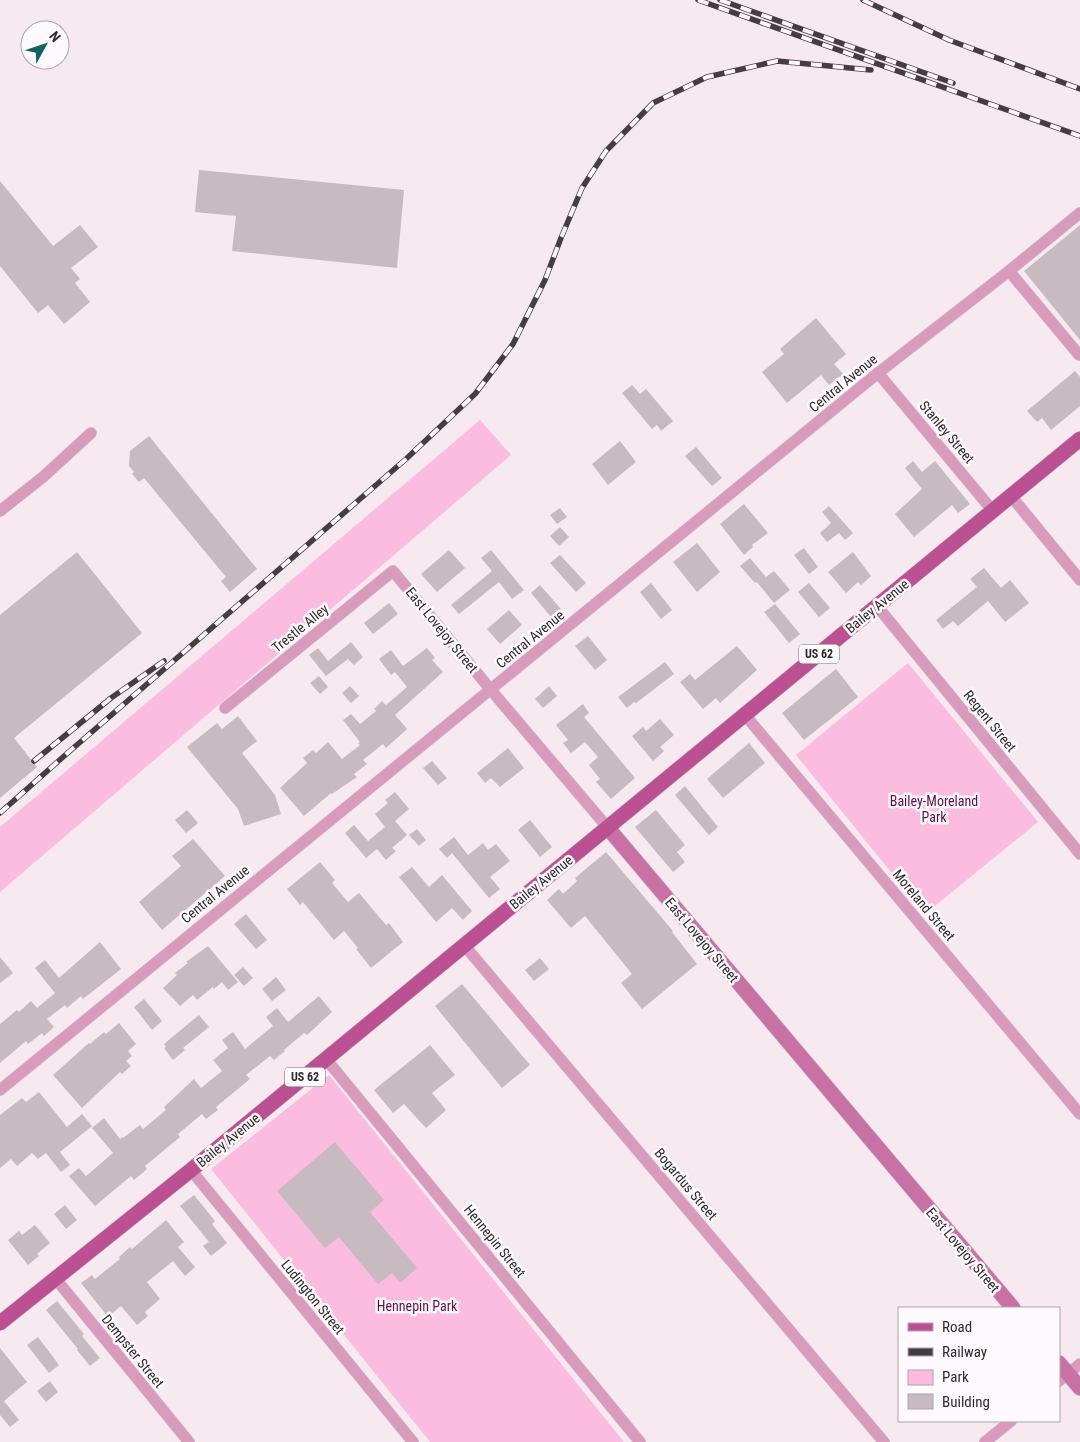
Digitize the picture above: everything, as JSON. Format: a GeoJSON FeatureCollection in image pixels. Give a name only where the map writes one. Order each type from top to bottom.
{"type":"FeatureCollection","features":[{"type":"Feature","properties":{"kind":"main road","name":"Bailey Avenue"},"geometry":{"type":"LineString","coordinates":[[0,1323],[191,1170],[1080,439]]}},
{"type":"Feature","properties":{"kind":"street","name":"Central Avenue"},"geometry":{"type":"LineString","coordinates":[[0,1090],[878,373],[1080,213]]}},
{"type":"Feature","properties":{"kind":"street"},"geometry":{"type":"LineString","coordinates":[[1009,271],[1079,355]]}},
{"type":"Feature","properties":{"kind":"street","name":"Stanley Street"},"geometry":{"type":"LineString","coordinates":[[878,373],[993,511]]}},
{"type":"Feature","properties":{"kind":"street"},"geometry":{"type":"LineString","coordinates":[[0,511],[42,477],[91,433]]}},
{"type":"Feature","properties":{"kind":"street"},"geometry":{"type":"LineString","coordinates":[[1011,496],[1080,580]]}},
{"type":"Feature","properties":{"kind":"street","name":"East Lovejoy Street"},"geometry":{"type":"LineString","coordinates":[[393,572],[1012,1307]]}},
{"type":"Feature","properties":{"kind":"street","name":"Trestle Alley"},"geometry":{"type":"LineString","coordinates":[[225,708],[393,572]]}},
{"type":"Feature","properties":{"kind":"street","name":"Regent Street"},"geometry":{"type":"LineString","coordinates":[[877,606],[1080,854]]}},
{"type":"Feature","properties":{"kind":"street","name":"Moreland Street"},"geometry":{"type":"LineString","coordinates":[[745,715],[1080,1114]]}},
{"type":"Feature","properties":{"kind":"street","name":"Bogardus Street"},"geometry":{"type":"LineString","coordinates":[[464,945],[884,1442]]}},
{"type":"Feature","properties":{"kind":"street","name":"Hennepin Street"},"geometry":{"type":"LineString","coordinates":[[326,1059],[640,1442]]}},
{"type":"Feature","properties":{"kind":"street","name":"Ludington Street"},"geometry":{"type":"LineString","coordinates":[[191,1170],[413,1442]]}},
{"type":"Feature","properties":{"kind":"street","name":"Dempster Street"},"geometry":{"type":"LineString","coordinates":[[55,1278],[189,1442]]}},
{"type":"Feature","properties":{"kind":"street"},"geometry":{"type":"LineString","coordinates":[[1066,1371],[1080,1388]]}},
{"type":"Feature","properties":{"kind":"street"},"geometry":{"type":"LineString","coordinates":[[985,1442],[1010,1422]]}},
{"type":"Feature","properties":{"kind":"green space"},"geometry":{"type":"Polygon","coordinates":[[[480,420],[511,455],[0,892],[0,827],[480,420]]]}},
{"type":"Feature","properties":{"kind":"green space","name":"Bailey-Moreland Park"},"geometry":{"type":"Polygon","coordinates":[[[908,663],[1038,822],[925,914],[796,755],[908,663]]]}},
{"type":"Feature","properties":{"kind":"green space","name":"Hennepin Park"},"geometry":{"type":"Polygon","coordinates":[[[329,1075],[624,1442],[430,1442],[211,1169],[329,1075]]]}},
{"type":"Feature","properties":{"kind":"building"},"geometry":{"type":"Polygon","coordinates":[[[199,170],[404,190],[397,268],[232,251],[236,216],[195,212],[199,170]]]}},
{"type":"Feature","properties":{"kind":"building"},"geometry":{"type":"Polygon","coordinates":[[[0,181],[53,246],[80,225],[98,247],[71,268],[80,279],[75,283],[90,302],[64,324],[48,305],[38,313],[0,266],[0,181]]]}},
{"type":"Feature","properties":{"kind":"building"},"geometry":{"type":"Polygon","coordinates":[[[1080,225],[1080,340],[1024,271],[1080,225]]]}},
{"type":"Feature","properties":{"kind":"building"},"geometry":{"type":"Polygon","coordinates":[[[816,318],[846,354],[834,364],[843,374],[829,385],[821,375],[787,403],[762,372],[784,354],[780,349],[816,318]]]}},
{"type":"Feature","properties":{"kind":"building"},"geometry":{"type":"Polygon","coordinates":[[[1075,371],[1080,377],[1080,406],[1051,430],[1042,418],[1037,422],[1027,411],[1075,371]]]}},
{"type":"Feature","properties":{"kind":"building"},"geometry":{"type":"Polygon","coordinates":[[[632,385],[640,394],[646,389],[673,421],[661,431],[657,425],[652,429],[622,393],[632,385]]]}},
{"type":"Feature","properties":{"kind":"building"},"geometry":{"type":"Polygon","coordinates":[[[149,436],[257,569],[230,592],[221,581],[226,577],[144,478],[139,482],[132,474],[134,472],[129,466],[130,451],[149,436]]]}},
{"type":"Feature","properties":{"kind":"building"},"geometry":{"type":"Polygon","coordinates":[[[620,441],[636,462],[608,485],[592,464],[620,441]]]}},
{"type":"Feature","properties":{"kind":"building"},"geometry":{"type":"Polygon","coordinates":[[[696,447],[722,478],[712,486],[685,456],[696,447]]]}},
{"type":"Feature","properties":{"kind":"building"},"geometry":{"type":"Polygon","coordinates":[[[913,461],[922,472],[935,461],[970,504],[958,513],[952,505],[914,537],[895,514],[922,489],[905,468],[913,461]]]}},
{"type":"Feature","properties":{"kind":"building"},"geometry":{"type":"Polygon","coordinates":[[[744,504],[768,533],[752,545],[753,547],[744,555],[720,524],[744,504]]]}},
{"type":"Feature","properties":{"kind":"building"},"geometry":{"type":"Polygon","coordinates":[[[829,506],[853,533],[845,540],[839,533],[827,542],[820,533],[831,523],[822,512],[829,506]]]}},
{"type":"Feature","properties":{"kind":"building"},"geometry":{"type":"Polygon","coordinates":[[[560,508],[567,517],[557,524],[550,515],[560,508]]]}},
{"type":"Feature","properties":{"kind":"building"},"geometry":{"type":"Polygon","coordinates":[[[560,527],[569,537],[559,546],[550,536],[560,527]]]}},
{"type":"Feature","properties":{"kind":"building"},"geometry":{"type":"Polygon","coordinates":[[[697,543],[720,572],[697,592],[673,562],[697,543]]]}},
{"type":"Feature","properties":{"kind":"building"},"geometry":{"type":"Polygon","coordinates":[[[804,548],[818,567],[809,574],[794,555],[804,548]]]}},
{"type":"Feature","properties":{"kind":"building"},"geometry":{"type":"Polygon","coordinates":[[[449,550],[465,568],[437,592],[421,574],[449,550]]]}},
{"type":"Feature","properties":{"kind":"building"},"geometry":{"type":"Polygon","coordinates":[[[491,550],[524,590],[512,599],[499,582],[459,614],[451,605],[492,571],[481,558],[491,550]]]}},
{"type":"Feature","properties":{"kind":"building"},"geometry":{"type":"Polygon","coordinates":[[[77,552],[142,633],[14,738],[37,767],[0,798],[0,615],[77,552]]]}},
{"type":"Feature","properties":{"kind":"building"},"geometry":{"type":"Polygon","coordinates":[[[853,552],[871,576],[861,585],[858,582],[846,593],[828,572],[853,552]]]}},
{"type":"Feature","properties":{"kind":"building"},"geometry":{"type":"Polygon","coordinates":[[[560,555],[586,583],[576,592],[550,563],[560,555]]]}},
{"type":"Feature","properties":{"kind":"building"},"geometry":{"type":"Polygon","coordinates":[[[750,558],[766,577],[774,571],[790,590],[774,603],[757,582],[755,583],[740,566],[750,558]]]}},
{"type":"Feature","properties":{"kind":"building"},"geometry":{"type":"Polygon","coordinates":[[[984,568],[1001,588],[1010,580],[1029,603],[1005,622],[988,601],[958,626],[953,621],[943,629],[936,620],[977,587],[970,579],[984,568]]]}},
{"type":"Feature","properties":{"kind":"building"},"geometry":{"type":"Polygon","coordinates":[[[651,583],[672,610],[661,619],[640,592],[651,583]]]}},
{"type":"Feature","properties":{"kind":"building"},"geometry":{"type":"Polygon","coordinates":[[[809,583],[830,608],[819,617],[798,592],[809,583]]]}},
{"type":"Feature","properties":{"kind":"building"},"geometry":{"type":"Polygon","coordinates":[[[540,585],[561,609],[551,617],[531,593],[540,585]]]}},
{"type":"Feature","properties":{"kind":"building"},"geometry":{"type":"Polygon","coordinates":[[[389,603],[398,614],[373,634],[364,623],[389,603]]]}},
{"type":"Feature","properties":{"kind":"building"},"geometry":{"type":"Polygon","coordinates":[[[775,604],[800,634],[789,643],[764,612],[775,604]]]}},
{"type":"Feature","properties":{"kind":"building"},"geometry":{"type":"Polygon","coordinates":[[[509,610],[522,625],[500,644],[487,629],[509,610]]]}},
{"type":"Feature","properties":{"kind":"building"},"geometry":{"type":"Polygon","coordinates":[[[588,636],[607,660],[595,670],[575,646],[588,636]]]}},
{"type":"Feature","properties":{"kind":"building"},"geometry":{"type":"Polygon","coordinates":[[[351,642],[363,657],[354,665],[348,659],[326,676],[309,655],[318,648],[328,661],[351,642]]]}},
{"type":"Feature","properties":{"kind":"building"},"geometry":{"type":"Polygon","coordinates":[[[737,646],[757,670],[720,703],[716,698],[703,709],[680,682],[690,674],[695,680],[737,646]]]}},
{"type":"Feature","properties":{"kind":"building"},"geometry":{"type":"Polygon","coordinates":[[[427,648],[435,658],[432,660],[443,672],[395,715],[407,729],[386,748],[383,744],[363,760],[367,764],[354,774],[357,777],[331,793],[304,816],[280,788],[307,763],[303,758],[313,750],[316,753],[328,742],[342,759],[360,745],[358,743],[360,742],[343,720],[351,714],[360,724],[376,711],[374,709],[382,701],[386,705],[407,687],[395,672],[391,675],[379,659],[391,650],[403,666],[427,648]]]}},
{"type":"Feature","properties":{"kind":"building"},"geometry":{"type":"Polygon","coordinates":[[[665,662],[674,674],[627,708],[618,697],[665,662]]]}},
{"type":"Feature","properties":{"kind":"building"},"geometry":{"type":"Polygon","coordinates":[[[836,669],[858,697],[804,740],[782,713],[836,669]]]}},
{"type":"Feature","properties":{"kind":"building"},"geometry":{"type":"Polygon","coordinates":[[[319,676],[328,687],[320,694],[310,683],[319,676]]]}},
{"type":"Feature","properties":{"kind":"building"},"geometry":{"type":"Polygon","coordinates":[[[350,686],[359,696],[351,703],[342,693],[350,686]]]}},
{"type":"Feature","properties":{"kind":"building"},"geometry":{"type":"Polygon","coordinates":[[[549,686],[557,696],[543,708],[535,699],[549,686]]]}},
{"type":"Feature","properties":{"kind":"building"},"geometry":{"type":"Polygon","coordinates":[[[583,704],[589,713],[584,717],[635,778],[611,799],[596,782],[600,779],[589,765],[598,757],[585,742],[571,753],[563,743],[568,740],[556,725],[583,704]]]}},
{"type":"Feature","properties":{"kind":"building"},"geometry":{"type":"Polygon","coordinates":[[[238,716],[257,741],[242,753],[275,795],[281,814],[244,826],[238,809],[187,747],[217,723],[222,729],[238,716]]]}},
{"type":"Feature","properties":{"kind":"building"},"geometry":{"type":"Polygon","coordinates":[[[660,719],[674,735],[660,747],[664,751],[653,761],[632,736],[643,727],[646,731],[660,719]]]}},
{"type":"Feature","properties":{"kind":"building"},"geometry":{"type":"Polygon","coordinates":[[[749,743],[765,763],[723,798],[707,779],[749,743]]]}},
{"type":"Feature","properties":{"kind":"building"},"geometry":{"type":"Polygon","coordinates":[[[508,748],[524,768],[500,787],[491,778],[485,783],[477,773],[508,748]]]}},
{"type":"Feature","properties":{"kind":"building"},"geometry":{"type":"Polygon","coordinates":[[[432,761],[447,778],[438,785],[423,768],[432,761]]]}},
{"type":"Feature","properties":{"kind":"building"},"geometry":{"type":"Polygon","coordinates":[[[685,786],[718,827],[709,835],[675,795],[685,786]]]}},
{"type":"Feature","properties":{"kind":"building"},"geometry":{"type":"Polygon","coordinates":[[[395,792],[409,809],[395,821],[407,835],[392,848],[396,851],[386,860],[377,849],[366,858],[345,833],[354,825],[368,841],[385,827],[375,814],[388,803],[385,800],[395,792]]]}},
{"type":"Feature","properties":{"kind":"building"},"geometry":{"type":"Polygon","coordinates":[[[187,810],[198,823],[186,833],[175,820],[187,810]]]}},
{"type":"Feature","properties":{"kind":"building"},"geometry":{"type":"Polygon","coordinates":[[[656,810],[685,845],[677,852],[685,862],[673,872],[635,827],[656,810]]]}},
{"type":"Feature","properties":{"kind":"building"},"geometry":{"type":"Polygon","coordinates":[[[530,820],[552,847],[540,857],[518,830],[530,820]]]}},
{"type":"Feature","properties":{"kind":"building"},"geometry":{"type":"Polygon","coordinates":[[[417,829],[426,840],[419,846],[409,835],[417,829]]]}},
{"type":"Feature","properties":{"kind":"building"},"geometry":{"type":"Polygon","coordinates":[[[454,837],[468,855],[483,843],[488,850],[496,844],[510,861],[490,877],[500,889],[489,898],[452,853],[447,858],[439,849],[454,837]]]}},
{"type":"Feature","properties":{"kind":"building"},"geometry":{"type":"Polygon","coordinates":[[[193,839],[225,876],[162,930],[139,902],[181,866],[172,856],[193,839]]]}},
{"type":"Feature","properties":{"kind":"building"},"geometry":{"type":"Polygon","coordinates":[[[606,852],[673,931],[697,964],[642,1009],[621,983],[632,974],[585,916],[571,928],[547,900],[559,889],[563,894],[577,881],[575,878],[606,852]]]}},
{"type":"Feature","properties":{"kind":"building"},"geometry":{"type":"Polygon","coordinates":[[[320,862],[335,880],[332,883],[348,902],[359,893],[386,925],[389,923],[403,942],[371,968],[344,931],[334,940],[303,902],[300,905],[287,889],[320,862]]]}},
{"type":"Feature","properties":{"kind":"building"},"geometry":{"type":"Polygon","coordinates":[[[412,867],[429,887],[442,875],[472,911],[463,920],[452,908],[436,922],[399,877],[412,867]]]}},
{"type":"Feature","properties":{"kind":"building"},"geometry":{"type":"Polygon","coordinates":[[[246,914],[267,940],[256,949],[234,924],[246,914]]]}},
{"type":"Feature","properties":{"kind":"building"},"geometry":{"type":"Polygon","coordinates":[[[100,942],[121,969],[83,999],[81,996],[67,1008],[65,1005],[47,1019],[54,1027],[44,1036],[42,1033],[28,1044],[26,1041],[0,1063],[0,1024],[17,1010],[19,1012],[31,1001],[37,1008],[55,993],[35,968],[45,960],[59,978],[100,942]]]}},
{"type":"Feature","properties":{"kind":"building"},"geometry":{"type":"Polygon","coordinates":[[[208,946],[238,982],[228,990],[222,982],[197,1000],[193,995],[180,1006],[163,988],[177,975],[175,973],[188,963],[186,962],[208,946]]]}},
{"type":"Feature","properties":{"kind":"building"},"geometry":{"type":"Polygon","coordinates":[[[0,957],[13,973],[0,983],[0,957]]]}},
{"type":"Feature","properties":{"kind":"building"},"geometry":{"type":"Polygon","coordinates":[[[540,958],[549,969],[534,981],[525,970],[540,958]]]}},
{"type":"Feature","properties":{"kind":"building"},"geometry":{"type":"Polygon","coordinates":[[[243,967],[253,978],[244,986],[234,975],[243,967]]]}},
{"type":"Feature","properties":{"kind":"building"},"geometry":{"type":"Polygon","coordinates":[[[276,977],[286,990],[272,1001],[262,989],[276,977]]]}},
{"type":"Feature","properties":{"kind":"building"},"geometry":{"type":"Polygon","coordinates":[[[462,984],[530,1065],[502,1088],[435,1006],[462,984]]]}},
{"type":"Feature","properties":{"kind":"building"},"geometry":{"type":"Polygon","coordinates":[[[319,996],[332,1012],[307,1035],[304,1033],[274,1060],[270,1056],[246,1075],[250,1079],[216,1107],[218,1110],[206,1119],[202,1114],[178,1134],[180,1137],[145,1166],[147,1169],[134,1180],[131,1176],[95,1206],[69,1176],[79,1168],[86,1176],[113,1153],[92,1128],[104,1118],[120,1139],[140,1125],[143,1129],[166,1110],[164,1107],[194,1079],[201,1088],[222,1071],[213,1060],[228,1048],[222,1040],[233,1032],[245,1049],[273,1026],[266,1017],[277,1008],[288,1022],[319,996]]]}},
{"type":"Feature","properties":{"kind":"building"},"geometry":{"type":"Polygon","coordinates":[[[144,999],[162,1021],[152,1030],[134,1007],[144,999]]]}},
{"type":"Feature","properties":{"kind":"building"},"geometry":{"type":"Polygon","coordinates":[[[199,1015],[209,1027],[183,1048],[185,1050],[173,1060],[164,1048],[166,1047],[164,1044],[199,1015]]]}},
{"type":"Feature","properties":{"kind":"building"},"geometry":{"type":"Polygon","coordinates":[[[119,1023],[136,1044],[128,1051],[132,1056],[126,1061],[131,1066],[122,1074],[120,1072],[82,1108],[53,1075],[89,1043],[104,1032],[106,1034],[119,1023]]]}},
{"type":"Feature","properties":{"kind":"building"},"geometry":{"type":"Polygon","coordinates":[[[430,1045],[455,1075],[432,1093],[446,1110],[426,1128],[404,1104],[393,1113],[374,1090],[430,1045]]]}},
{"type":"Feature","properties":{"kind":"building"},"geometry":{"type":"Polygon","coordinates":[[[39,1092],[67,1127],[82,1114],[92,1126],[60,1152],[70,1165],[61,1172],[46,1153],[38,1159],[32,1153],[17,1166],[11,1159],[0,1168],[0,1115],[22,1098],[26,1102],[39,1092]]]}},
{"type":"Feature","properties":{"kind":"building"},"geometry":{"type":"Polygon","coordinates":[[[335,1142],[384,1200],[370,1212],[417,1268],[400,1283],[392,1273],[378,1284],[339,1237],[325,1248],[277,1191],[335,1142]]]}},
{"type":"Feature","properties":{"kind":"building"},"geometry":{"type":"Polygon","coordinates":[[[194,1195],[215,1221],[212,1224],[227,1243],[211,1256],[203,1246],[209,1242],[180,1206],[194,1195]]]}},
{"type":"Feature","properties":{"kind":"building"},"geometry":{"type":"Polygon","coordinates":[[[65,1205],[77,1220],[66,1229],[54,1214],[65,1205]]]}},
{"type":"Feature","properties":{"kind":"building"},"geometry":{"type":"Polygon","coordinates":[[[166,1220],[184,1242],[178,1247],[195,1267],[185,1276],[173,1261],[147,1282],[160,1299],[145,1312],[148,1316],[137,1325],[121,1306],[108,1317],[81,1283],[92,1275],[95,1279],[120,1259],[119,1257],[130,1247],[132,1249],[166,1220]]]}},
{"type":"Feature","properties":{"kind":"building"},"geometry":{"type":"Polygon","coordinates":[[[35,1225],[50,1243],[28,1265],[8,1240],[19,1231],[22,1235],[35,1225]]]}},
{"type":"Feature","properties":{"kind":"building"},"geometry":{"type":"Polygon","coordinates":[[[57,1301],[84,1334],[82,1336],[100,1358],[90,1366],[46,1310],[57,1301]]]}},
{"type":"Feature","properties":{"kind":"building"},"geometry":{"type":"Polygon","coordinates":[[[38,1337],[59,1365],[49,1373],[27,1345],[38,1337]]]}},
{"type":"Feature","properties":{"kind":"building"},"geometry":{"type":"Polygon","coordinates":[[[0,1348],[27,1382],[4,1401],[19,1420],[10,1427],[0,1415],[0,1348]]]}},
{"type":"Feature","properties":{"kind":"building"},"geometry":{"type":"Polygon","coordinates":[[[50,1381],[58,1392],[46,1402],[37,1391],[50,1381]]]}},
{"type":"Feature","properties":{"kind":"railway"},"geometry":{"type":"LineString","coordinates":[[698,0],[1080,136]]}},
{"type":"Feature","properties":{"kind":"railway"},"geometry":{"type":"LineString","coordinates":[[720,0],[953,83]]}},
{"type":"Feature","properties":{"kind":"railway"},"geometry":{"type":"LineString","coordinates":[[863,0],[949,40],[1080,89]]}},
{"type":"Feature","properties":{"kind":"railway"},"geometry":{"type":"LineString","coordinates":[[0,813],[406,459],[475,394],[513,344],[545,280],[582,188],[606,151],[653,103],[707,77],[777,61],[871,70]]}},
{"type":"Feature","properties":{"kind":"railway"},"geometry":{"type":"LineString","coordinates":[[34,761],[111,698],[164,661]]}}]}
